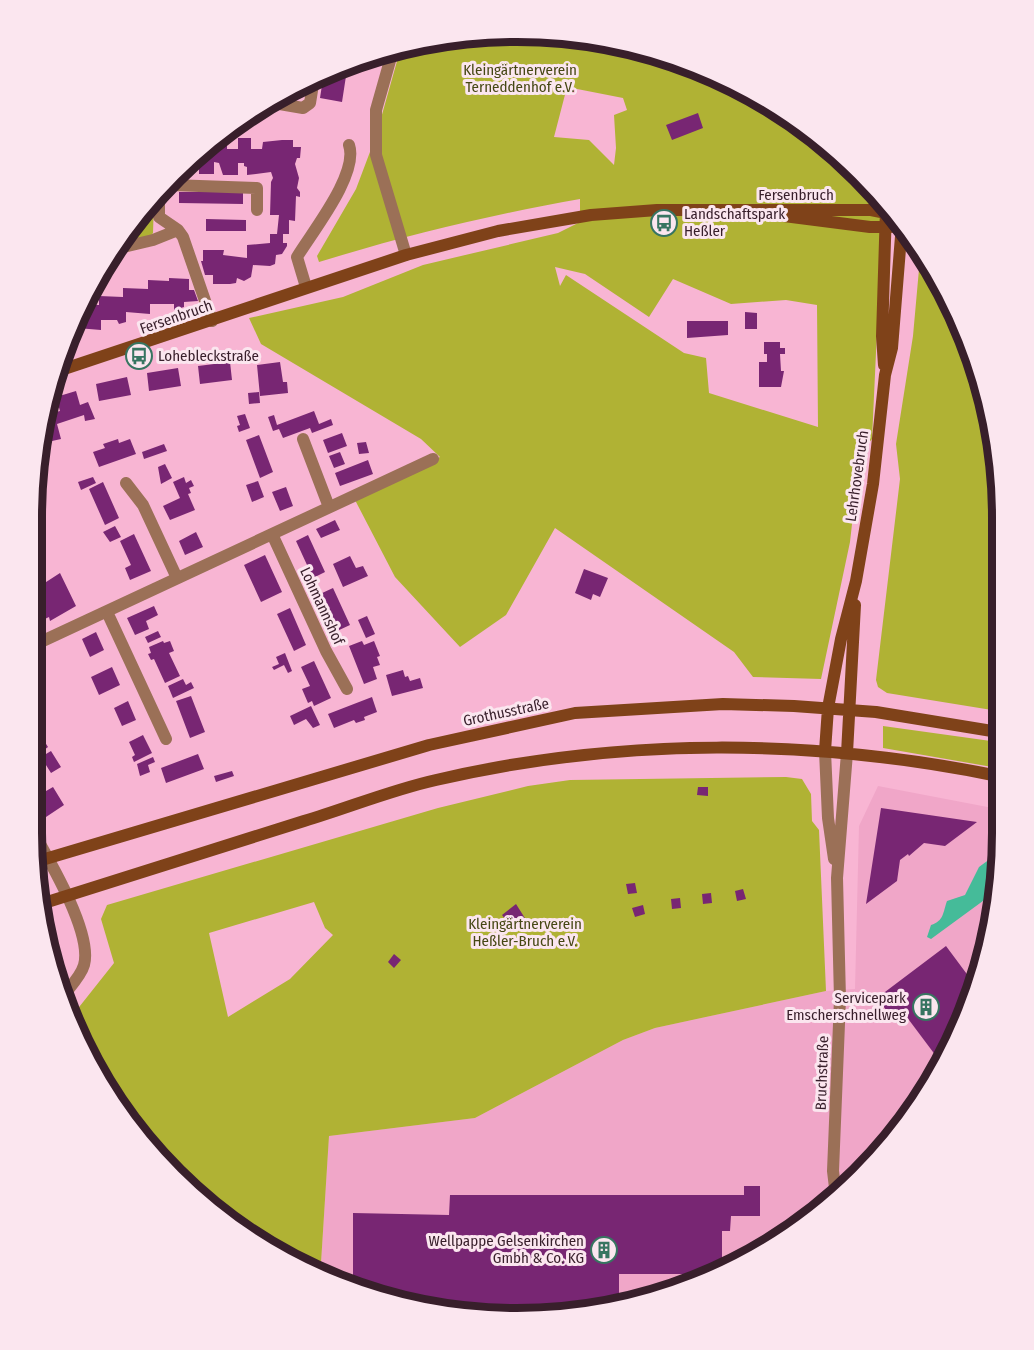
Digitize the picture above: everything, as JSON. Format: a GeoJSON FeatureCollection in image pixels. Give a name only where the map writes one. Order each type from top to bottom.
{"type":"FeatureCollection","features":[{"type":"Feature","properties":{"kind":"main road","name":"Fersenbruch"},"geometry":{"type":"LineString","coordinates":[[66,369],[406,255],[498,231],[572,218],[657,210],[879,210]]}},
{"type":"Feature","properties":{"kind":"main road","name":"Fersenbruch"},"geometry":{"type":"LineString","coordinates":[[734,210],[884,228],[893,227]]}},
{"type":"Feature","properties":{"kind":"main road","name":"Lehrhovebruch"},"geometry":{"type":"LineString","coordinates":[[885,217],[882,336],[885,375]]}},
{"type":"Feature","properties":{"kind":"main road","name":"Lehrhovebruch"},"geometry":{"type":"LineString","coordinates":[[825,751],[828,708],[841,639],[856,581],[873,484],[885,375],[892,348],[901,238]]}},
{"type":"Feature","properties":{"kind":"main road","name":"Lehrhovebruch"},"geometry":{"type":"LineString","coordinates":[[847,753],[856,581]]}},
{"type":"Feature","properties":{"kind":"main road","name":"Grothusstraße"},"geometry":{"type":"LineString","coordinates":[[43,860],[429,745],[576,713],[723,704],[828,708],[992,731]]}},
{"type":"Feature","properties":{"kind":"main road"},"geometry":{"type":"LineString","coordinates":[[47,902],[446,778],[565,757],[623,751],[728,747],[825,751],[955,767],[992,775]]}},
{"type":"Feature","properties":{"kind":"street"},"geometry":{"type":"LineString","coordinates":[[390,59],[376,110],[376,155],[406,255]]}},
{"type":"Feature","properties":{"kind":"street"},"geometry":{"type":"LineString","coordinates":[[283,105],[303,108],[310,103],[312,89]]}},
{"type":"Feature","properties":{"kind":"street"},"geometry":{"type":"LineString","coordinates":[[306,287],[297,257],[345,177],[351,153],[349,145]]}},
{"type":"Feature","properties":{"kind":"street"},"geometry":{"type":"LineString","coordinates":[[177,185],[257,188],[257,210]]}},
{"type":"Feature","properties":{"kind":"street"},"geometry":{"type":"LineString","coordinates":[[159,205],[159,217],[178,230],[212,321]]}},
{"type":"Feature","properties":{"kind":"street"},"geometry":{"type":"LineString","coordinates":[[127,246],[153,240],[178,230]]}},
{"type":"Feature","properties":{"kind":"street"},"geometry":{"type":"LineString","coordinates":[[303,439],[329,507]]}},
{"type":"Feature","properties":{"kind":"street"},"geometry":{"type":"LineString","coordinates":[[42,641],[433,459]]}},
{"type":"Feature","properties":{"kind":"street"},"geometry":{"type":"LineString","coordinates":[[126,483],[143,505],[177,578]]}},
{"type":"Feature","properties":{"kind":"street","name":"Lohmannshof"},"geometry":{"type":"LineString","coordinates":[[272,534],[326,651],[347,689]]}},
{"type":"Feature","properties":{"kind":"street"},"geometry":{"type":"LineString","coordinates":[[107,612],[165,739]]}},
{"type":"Feature","properties":{"kind":"street","name":"Bruchstraße"},"geometry":{"type":"LineString","coordinates":[[825,751],[828,818],[837,878]]}},
{"type":"Feature","properties":{"kind":"street","name":"Bruchstraße"},"geometry":{"type":"LineString","coordinates":[[835,1186],[833,1171],[840,999],[837,878],[847,753]]}},
{"type":"Feature","properties":{"kind":"street"},"geometry":{"type":"LineString","coordinates":[[42,846],[50,858],[82,934],[86,955],[83,968],[68,989]]}},
{"type":"Feature","properties":{"kind":"shaded area"},"geometry":{"type":"Polygon","coordinates":[[[878,786],[992,808],[988,895],[983,926],[967,986],[943,1043],[928,1070],[912,1097],[874,1146],[853,1169],[806,1210],[754,1244],[699,1272],[640,1292],[579,1304],[517,1308],[455,1304],[394,1292],[364,1283],[316,1263],[321,1263],[329,1136],[475,1118],[623,1040],[655,1028],[826,991],[855,989],[859,826],[878,786]]]}},
{"type":"Feature","properties":{"kind":"shaded area"},"geometry":{"type":"Polygon","coordinates":[[[991,858],[987,898],[931,939],[927,937],[931,925],[942,916],[947,901],[965,895],[979,867],[991,858]]]}},
{"type":"Feature","properties":{"kind":"green space","name":"Kleingärtnerverein Terneddenhof e.V."},"geometry":{"type":"Polygon","coordinates":[[[486,43],[548,43],[579,46],[610,51],[670,67],[699,78],[755,106],[806,140],[830,160],[853,181],[882,214],[872,439],[860,453],[850,542],[821,679],[753,677],[734,652],[555,528],[506,615],[460,647],[395,577],[355,500],[440,457],[421,439],[261,344],[249,318],[343,297],[423,265],[558,233],[580,222],[580,199],[449,226],[319,262],[317,256],[356,189],[376,136],[398,57],[455,46],[486,43]],[[567,87],[554,137],[589,140],[614,165],[616,148],[614,115],[627,110],[623,98],[567,87]],[[555,267],[560,286],[566,275],[684,353],[706,358],[709,393],[818,427],[817,305],[786,300],[731,304],[673,279],[649,317],[585,274],[555,267]]]}},
{"type":"Feature","properties":{"kind":"green space"},"geometry":{"type":"Polygon","coordinates":[[[154,212],[153,233],[149,238],[130,242],[154,212]]]}},
{"type":"Feature","properties":{"kind":"green space"},"geometry":{"type":"Polygon","coordinates":[[[919,265],[956,335],[967,364],[983,424],[991,486],[992,517],[992,710],[887,693],[878,687],[876,680],[900,479],[896,444],[913,336],[919,265]]]}},
{"type":"Feature","properties":{"kind":"green space"},"geometry":{"type":"Polygon","coordinates":[[[883,726],[992,741],[992,767],[883,748],[883,726]]]}},
{"type":"Feature","properties":{"kind":"green space","name":"Kleingärtnerverein Heßler-Bruch e.V."},"geometry":{"type":"Polygon","coordinates":[[[786,777],[802,779],[811,794],[812,821],[819,830],[826,991],[655,1028],[623,1040],[475,1118],[329,1136],[321,1263],[316,1263],[253,1228],[228,1210],[181,1169],[140,1122],[106,1070],[76,1011],[114,963],[101,919],[107,905],[438,808],[528,786],[570,780],[786,777]],[[314,902],[209,933],[228,1017],[290,979],[333,935],[325,928],[314,902]]]}},
{"type":"Feature","properties":{"kind":"building"},"geometry":{"type":"Polygon","coordinates":[[[346,74],[342,102],[320,98],[322,84],[346,74]]]}},
{"type":"Feature","properties":{"kind":"building"},"geometry":{"type":"Polygon","coordinates":[[[698,113],[703,128],[672,140],[666,125],[698,113]]]}},
{"type":"Feature","properties":{"kind":"building"},"geometry":{"type":"Polygon","coordinates":[[[238,138],[251,138],[251,149],[262,149],[263,142],[282,140],[293,140],[293,147],[301,147],[300,158],[297,158],[295,164],[299,178],[297,188],[300,197],[296,196],[295,221],[289,220],[289,234],[283,234],[283,243],[287,243],[287,246],[282,254],[276,255],[275,264],[253,265],[251,277],[244,281],[237,278],[236,283],[230,284],[213,284],[213,275],[205,275],[201,261],[203,261],[203,250],[224,250],[223,255],[247,258],[247,245],[270,243],[270,234],[277,234],[279,215],[270,215],[273,178],[271,172],[247,175],[247,167],[244,163],[238,163],[238,175],[223,175],[219,163],[214,162],[214,174],[199,174],[199,166],[227,141],[227,149],[238,149],[238,138]]]}},
{"type":"Feature","properties":{"kind":"building"},"geometry":{"type":"Polygon","coordinates":[[[179,192],[243,192],[243,204],[179,203],[179,192]]]}},
{"type":"Feature","properties":{"kind":"building"},"geometry":{"type":"Polygon","coordinates":[[[206,219],[246,220],[246,231],[206,231],[206,219]]]}},
{"type":"Feature","properties":{"kind":"building"},"geometry":{"type":"Polygon","coordinates":[[[169,278],[189,279],[189,290],[194,290],[198,301],[184,302],[184,307],[174,310],[174,304],[150,304],[150,314],[126,312],[126,322],[119,324],[117,320],[101,320],[101,330],[81,328],[92,305],[99,305],[99,296],[123,297],[123,288],[148,289],[148,280],[169,281],[169,278]]]}},
{"type":"Feature","properties":{"kind":"building"},"geometry":{"type":"Polygon","coordinates":[[[745,312],[757,313],[757,329],[745,329],[745,312]]]}},
{"type":"Feature","properties":{"kind":"building"},"geometry":{"type":"Polygon","coordinates":[[[687,321],[728,321],[728,335],[687,338],[687,321]]]}},
{"type":"Feature","properties":{"kind":"building"},"geometry":{"type":"Polygon","coordinates":[[[764,342],[780,342],[780,348],[785,348],[785,354],[780,354],[781,371],[784,371],[781,387],[759,387],[759,362],[767,362],[764,342]]]}},
{"type":"Feature","properties":{"kind":"building"},"geometry":{"type":"Polygon","coordinates":[[[230,362],[232,380],[200,384],[198,366],[230,362]]]}},
{"type":"Feature","properties":{"kind":"building"},"geometry":{"type":"Polygon","coordinates":[[[280,362],[283,382],[287,382],[288,393],[260,396],[257,365],[280,362]]]}},
{"type":"Feature","properties":{"kind":"building"},"geometry":{"type":"Polygon","coordinates":[[[178,368],[181,386],[149,391],[147,373],[178,368]]]}},
{"type":"Feature","properties":{"kind":"building"},"geometry":{"type":"Polygon","coordinates":[[[127,377],[131,395],[99,401],[96,384],[127,377]]]}},
{"type":"Feature","properties":{"kind":"building"},"geometry":{"type":"Polygon","coordinates":[[[76,391],[80,405],[88,402],[95,419],[85,421],[84,415],[57,424],[61,439],[52,441],[50,433],[54,413],[60,411],[57,397],[76,391]]]}},
{"type":"Feature","properties":{"kind":"building"},"geometry":{"type":"Polygon","coordinates":[[[259,392],[260,403],[249,404],[248,393],[259,392]]]}},
{"type":"Feature","properties":{"kind":"building"},"geometry":{"type":"Polygon","coordinates":[[[314,411],[319,424],[331,419],[333,425],[312,433],[310,428],[283,438],[279,429],[273,431],[268,417],[274,415],[277,425],[314,411]]]}},
{"type":"Feature","properties":{"kind":"building"},"geometry":{"type":"Polygon","coordinates":[[[245,414],[250,428],[239,432],[237,426],[240,425],[237,416],[245,414]]]}},
{"type":"Feature","properties":{"kind":"building"},"geometry":{"type":"Polygon","coordinates":[[[342,433],[347,446],[328,453],[323,440],[342,433]]]}},
{"type":"Feature","properties":{"kind":"building"},"geometry":{"type":"Polygon","coordinates":[[[259,435],[273,472],[260,478],[246,440],[259,435]]]}},
{"type":"Feature","properties":{"kind":"building"},"geometry":{"type":"Polygon","coordinates":[[[118,439],[119,443],[130,439],[136,454],[99,467],[93,452],[105,448],[103,444],[118,439]]]}},
{"type":"Feature","properties":{"kind":"building"},"geometry":{"type":"Polygon","coordinates":[[[366,442],[369,453],[359,454],[357,443],[366,442]]]}},
{"type":"Feature","properties":{"kind":"building"},"geometry":{"type":"Polygon","coordinates":[[[164,444],[167,451],[144,459],[142,452],[164,444]]]}},
{"type":"Feature","properties":{"kind":"building"},"geometry":{"type":"Polygon","coordinates":[[[340,452],[345,464],[334,468],[329,456],[340,452]]]}},
{"type":"Feature","properties":{"kind":"building"},"geometry":{"type":"Polygon","coordinates":[[[368,460],[373,474],[340,486],[335,473],[368,460]]]}},
{"type":"Feature","properties":{"kind":"building"},"geometry":{"type":"Polygon","coordinates":[[[165,464],[172,478],[161,484],[158,467],[165,464]]]}},
{"type":"Feature","properties":{"kind":"building"},"geometry":{"type":"Polygon","coordinates":[[[93,477],[96,483],[81,490],[78,482],[93,477]]]}},
{"type":"Feature","properties":{"kind":"building"},"geometry":{"type":"Polygon","coordinates":[[[184,477],[186,483],[191,480],[194,486],[189,488],[191,493],[188,494],[195,510],[170,520],[163,506],[180,498],[173,482],[184,477]]]}},
{"type":"Feature","properties":{"kind":"building"},"geometry":{"type":"Polygon","coordinates":[[[258,481],[264,497],[252,502],[246,485],[258,481]]]}},
{"type":"Feature","properties":{"kind":"building"},"geometry":{"type":"Polygon","coordinates":[[[103,482],[119,518],[105,525],[89,489],[103,482]]]}},
{"type":"Feature","properties":{"kind":"building"},"geometry":{"type":"Polygon","coordinates":[[[286,487],[293,506],[280,511],[272,492],[286,487]]]}},
{"type":"Feature","properties":{"kind":"building"},"geometry":{"type":"Polygon","coordinates":[[[335,520],[340,530],[321,538],[316,529],[335,520]]]}},
{"type":"Feature","properties":{"kind":"building"},"geometry":{"type":"Polygon","coordinates":[[[115,526],[121,537],[110,542],[103,532],[115,526]]]}},
{"type":"Feature","properties":{"kind":"building"},"geometry":{"type":"Polygon","coordinates":[[[196,532],[203,547],[185,555],[179,541],[196,532]]]}},
{"type":"Feature","properties":{"kind":"building"},"geometry":{"type":"Polygon","coordinates":[[[134,534],[151,571],[130,580],[125,568],[131,565],[120,541],[134,534]]]}},
{"type":"Feature","properties":{"kind":"building"},"geometry":{"type":"Polygon","coordinates":[[[308,535],[325,572],[313,578],[296,541],[308,535]]]}},
{"type":"Feature","properties":{"kind":"building"},"geometry":{"type":"Polygon","coordinates":[[[265,555],[282,592],[261,602],[244,565],[265,555]]]}},
{"type":"Feature","properties":{"kind":"building"},"geometry":{"type":"Polygon","coordinates":[[[350,556],[356,568],[363,566],[368,576],[343,587],[333,564],[350,556]]]}},
{"type":"Feature","properties":{"kind":"building"},"geometry":{"type":"Polygon","coordinates":[[[584,569],[608,578],[600,597],[593,594],[591,600],[575,593],[584,569]]]}},
{"type":"Feature","properties":{"kind":"building"},"geometry":{"type":"Polygon","coordinates":[[[60,573],[76,606],[50,621],[49,617],[42,620],[42,589],[45,588],[43,584],[60,573]]]}},
{"type":"Feature","properties":{"kind":"building"},"geometry":{"type":"Polygon","coordinates":[[[333,588],[350,625],[337,631],[320,594],[333,588]]]}},
{"type":"Feature","properties":{"kind":"building"},"geometry":{"type":"Polygon","coordinates":[[[154,606],[158,615],[146,621],[149,629],[135,635],[127,618],[154,606]]]}},
{"type":"Feature","properties":{"kind":"building"},"geometry":{"type":"Polygon","coordinates":[[[290,608],[306,645],[294,651],[277,614],[290,608]]]}},
{"type":"Feature","properties":{"kind":"building"},"geometry":{"type":"Polygon","coordinates":[[[367,616],[375,634],[366,638],[358,620],[367,616]]]}},
{"type":"Feature","properties":{"kind":"building"},"geometry":{"type":"Polygon","coordinates":[[[158,631],[161,637],[148,643],[145,637],[158,631]]]}},
{"type":"Feature","properties":{"kind":"building"},"geometry":{"type":"Polygon","coordinates":[[[96,632],[104,650],[90,657],[82,639],[96,632]]]}},
{"type":"Feature","properties":{"kind":"building"},"geometry":{"type":"Polygon","coordinates":[[[163,641],[164,643],[170,641],[174,651],[169,653],[180,676],[165,683],[154,659],[151,660],[148,654],[151,653],[149,647],[163,641]]]}},
{"type":"Feature","properties":{"kind":"building"},"geometry":{"type":"Polygon","coordinates":[[[362,641],[364,645],[374,641],[380,656],[377,657],[380,665],[373,667],[377,679],[364,684],[349,646],[362,641]]]}},
{"type":"Feature","properties":{"kind":"building"},"geometry":{"type":"Polygon","coordinates":[[[285,653],[292,671],[288,673],[284,665],[274,670],[272,667],[279,664],[276,657],[285,653]]]}},
{"type":"Feature","properties":{"kind":"building"},"geometry":{"type":"Polygon","coordinates":[[[314,661],[331,698],[314,706],[312,701],[308,703],[302,689],[310,686],[301,667],[314,661]]]}},
{"type":"Feature","properties":{"kind":"building"},"geometry":{"type":"Polygon","coordinates":[[[112,667],[120,685],[99,695],[91,677],[112,667]]]}},
{"type":"Feature","properties":{"kind":"building"},"geometry":{"type":"Polygon","coordinates":[[[403,670],[405,677],[408,676],[410,681],[420,678],[423,688],[392,696],[386,675],[403,670]]]}},
{"type":"Feature","properties":{"kind":"building"},"geometry":{"type":"Polygon","coordinates":[[[183,679],[186,685],[191,682],[194,688],[173,698],[168,686],[183,679]]]}},
{"type":"Feature","properties":{"kind":"building"},"geometry":{"type":"Polygon","coordinates":[[[191,696],[205,732],[190,738],[176,701],[191,696]]]}},
{"type":"Feature","properties":{"kind":"building"},"geometry":{"type":"Polygon","coordinates":[[[372,697],[377,712],[364,717],[365,720],[356,723],[354,720],[334,728],[328,714],[372,697]]]}},
{"type":"Feature","properties":{"kind":"building"},"geometry":{"type":"Polygon","coordinates":[[[128,701],[136,720],[122,726],[114,708],[128,701]]]}},
{"type":"Feature","properties":{"kind":"building"},"geometry":{"type":"Polygon","coordinates":[[[311,706],[320,725],[313,728],[306,719],[294,725],[290,716],[311,706]]]}},
{"type":"Feature","properties":{"kind":"building"},"geometry":{"type":"Polygon","coordinates":[[[143,735],[152,753],[134,762],[132,757],[135,755],[129,742],[143,735]]]}},
{"type":"Feature","properties":{"kind":"building"},"geometry":{"type":"Polygon","coordinates":[[[42,738],[48,747],[42,752],[42,738]]]}},
{"type":"Feature","properties":{"kind":"building"},"geometry":{"type":"Polygon","coordinates":[[[51,751],[61,767],[51,773],[42,756],[51,751]]]}},
{"type":"Feature","properties":{"kind":"building"},"geometry":{"type":"Polygon","coordinates":[[[198,754],[204,769],[166,783],[161,768],[198,754]]]}},
{"type":"Feature","properties":{"kind":"building"},"geometry":{"type":"Polygon","coordinates":[[[153,757],[155,762],[148,765],[150,772],[140,776],[137,764],[153,757]]]}},
{"type":"Feature","properties":{"kind":"building"},"geometry":{"type":"Polygon","coordinates":[[[232,771],[234,776],[216,782],[214,776],[232,771]]]}},
{"type":"Feature","properties":{"kind":"building"},"geometry":{"type":"Polygon","coordinates":[[[53,787],[64,805],[46,817],[42,811],[42,793],[53,787]]]}},
{"type":"Feature","properties":{"kind":"building"},"geometry":{"type":"Polygon","coordinates":[[[698,787],[708,787],[708,796],[697,795],[698,787]]]}},
{"type":"Feature","properties":{"kind":"building"},"geometry":{"type":"Polygon","coordinates":[[[881,808],[977,822],[945,846],[924,843],[909,856],[908,854],[900,860],[897,881],[866,904],[881,808]]]}},
{"type":"Feature","properties":{"kind":"building"},"geometry":{"type":"Polygon","coordinates":[[[635,883],[637,893],[628,894],[626,884],[635,883]]]}},
{"type":"Feature","properties":{"kind":"building"},"geometry":{"type":"Polygon","coordinates":[[[743,889],[746,899],[737,901],[735,891],[743,889]]]}},
{"type":"Feature","properties":{"kind":"building"},"geometry":{"type":"Polygon","coordinates":[[[711,893],[712,903],[703,904],[702,894],[711,893]]]}},
{"type":"Feature","properties":{"kind":"building"},"geometry":{"type":"Polygon","coordinates":[[[680,898],[681,908],[672,909],[671,899],[680,898]]]}},
{"type":"Feature","properties":{"kind":"building"},"geometry":{"type":"Polygon","coordinates":[[[516,904],[528,923],[515,932],[502,915],[516,904]]]}},
{"type":"Feature","properties":{"kind":"building"},"geometry":{"type":"Polygon","coordinates":[[[643,905],[645,914],[635,917],[632,908],[643,905]]]}},
{"type":"Feature","properties":{"kind":"building","name":"Servicepark Emscherschnellweg"},"geometry":{"type":"Polygon","coordinates":[[[946,946],[970,978],[956,1015],[936,1056],[906,1016],[896,1023],[877,998],[946,946]]]}},
{"type":"Feature","properties":{"kind":"building"},"geometry":{"type":"Polygon","coordinates":[[[394,954],[401,960],[394,968],[388,962],[394,954]]]}},
{"type":"Feature","properties":{"kind":"building","name":"Wellpappe Gelsenkirchen Gmbh & Co. KG"},"geometry":{"type":"Polygon","coordinates":[[[744,1186],[760,1186],[760,1216],[731,1216],[730,1231],[722,1231],[722,1261],[694,1274],[619,1274],[619,1297],[610,1299],[548,1307],[486,1307],[424,1299],[353,1279],[353,1213],[449,1215],[450,1195],[744,1195],[744,1186]]]}},
{"type":"Feature","properties":{"kind":"place","name":"Landschaftspark Heßler"},"geometry":{"type":"Point","coordinates":[664,223]}},
{"type":"Feature","properties":{"kind":"place","name":"Lohebleckstraße"},"geometry":{"type":"Point","coordinates":[139,356]}},
{"type":"Feature","properties":{"kind":"place","name":"Servicepark Emscherschnellweg"},"geometry":{"type":"Point","coordinates":[926,1007]}},
{"type":"Feature","properties":{"kind":"place","name":"Wellpappe Gelsenkirchen Gmbh & Co. KG"},"geometry":{"type":"Point","coordinates":[604,1250]}}]}
